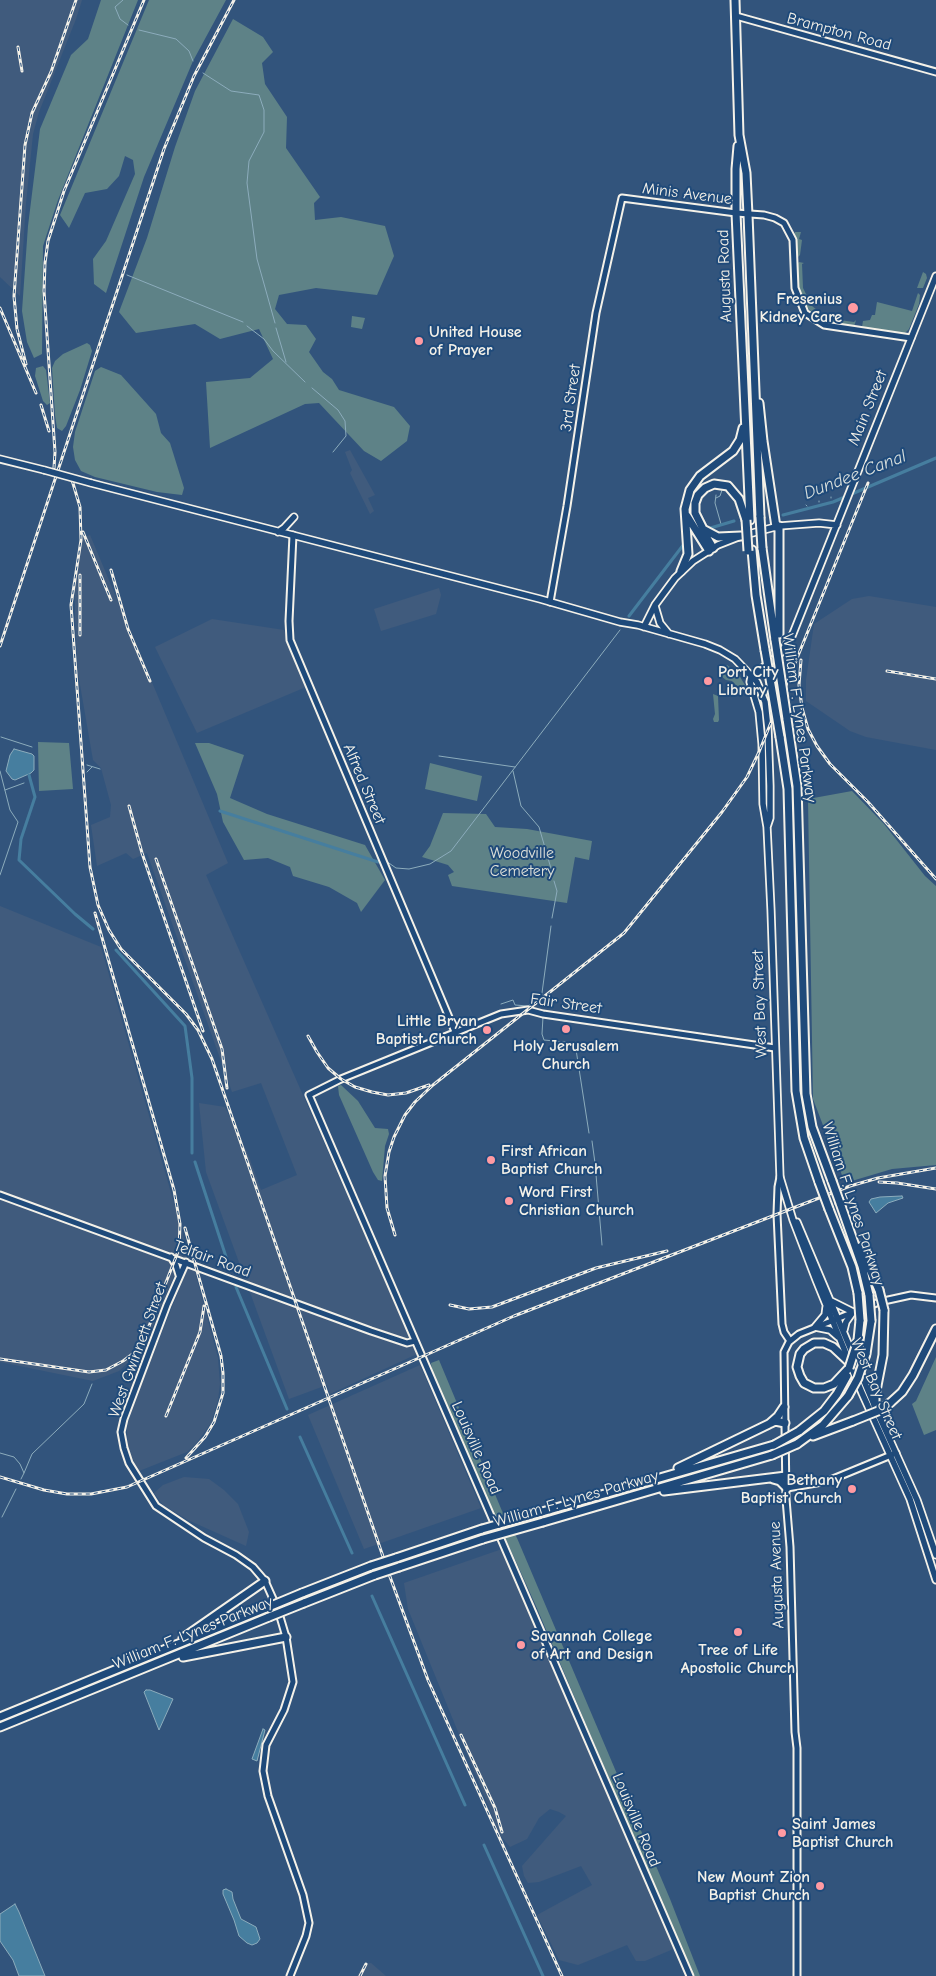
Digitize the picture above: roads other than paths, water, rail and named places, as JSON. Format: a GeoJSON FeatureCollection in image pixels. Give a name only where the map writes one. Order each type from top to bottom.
{"type":"FeatureCollection","features":[{"type":"Feature","properties":{"kind":"highway","name":"Augusta Road"},"geometry":{"type":"LineString","coordinates":[[735,0],[740,135],[746,173],[752,343]]}},
{"type":"Feature","properties":{"kind":"highway","name":"Augusta Road"},"geometry":{"type":"LineString","coordinates":[[740,135],[736,169],[736,213],[745,416]]}},
{"type":"Feature","properties":{"kind":"highway"},"geometry":{"type":"LineString","coordinates":[[752,343],[763,441],[774,513],[779,526],[777,637]]}},
{"type":"Feature","properties":{"kind":"highway","name":"William F. Lynes Parkway"},"geometry":{"type":"LineString","coordinates":[[0,1727],[375,1575],[484,1539],[772,1456],[800,1442],[829,1419],[848,1396],[858,1378],[866,1354],[871,1321],[869,1295],[862,1266],[812,1127],[806,1094],[797,786],[777,637],[762,548],[752,343]]}},
{"type":"Feature","properties":{"kind":"highway"},"geometry":{"type":"LineString","coordinates":[[682,571],[688,550],[685,509],[687,496],[696,480],[729,455],[737,446],[742,434],[745,416]]}},
{"type":"Feature","properties":{"kind":"highway","name":"William F. Lynes Parkway"},"geometry":{"type":"LineString","coordinates":[[0,1717],[371,1566],[482,1529],[774,1444],[799,1431],[824,1411],[837,1394],[848,1370],[858,1340],[860,1320],[858,1293],[852,1267],[804,1138],[796,1090],[788,789],[750,551],[745,416]]}},
{"type":"Feature","properties":{"kind":"highway"},"geometry":{"type":"LineString","coordinates":[[711,549],[695,508],[698,495],[709,485],[718,483],[728,486],[741,502],[748,520]]}},
{"type":"Feature","properties":{"kind":"highway"},"geometry":{"type":"LineString","coordinates":[[685,509],[692,526],[711,549]]}},
{"type":"Feature","properties":{"kind":"highway"},"geometry":{"type":"LineString","coordinates":[[700,523],[707,532],[718,537],[740,536]]}},
{"type":"Feature","properties":{"kind":"highway"},"geometry":{"type":"LineString","coordinates":[[840,1203],[878,1290],[884,1310],[883,1355],[875,1396],[875,1407]]}},
{"type":"Feature","properties":{"kind":"highway"},"geometry":{"type":"LineString","coordinates":[[800,1442],[878,1411],[890,1403],[902,1392],[913,1375],[936,1329]]}},
{"type":"Feature","properties":{"kind":"highway"},"geometry":{"type":"LineString","coordinates":[[814,1343],[820,1343],[833,1347],[848,1370],[834,1384],[824,1388],[814,1388],[804,1382],[797,1367],[798,1360],[804,1349],[814,1343]]}},
{"type":"Feature","properties":{"kind":"highway"},"geometry":{"type":"LineString","coordinates":[[769,1424],[784,1407]]}},
{"type":"Feature","properties":{"kind":"highway"},"geometry":{"type":"LineString","coordinates":[[656,1478],[700,1459],[775,1421],[785,1423]]}},
{"type":"Feature","properties":{"kind":"highway"},"geometry":{"type":"LineString","coordinates":[[652,1491],[786,1476]]}},
{"type":"Feature","properties":{"kind":"highway"},"geometry":{"type":"LineString","coordinates":[[770,1478],[780,1481],[787,1488]]}},
{"type":"Feature","properties":{"kind":"highway"},"geometry":{"type":"LineString","coordinates":[[130,1665],[192,1633],[265,1581]]}},
{"type":"Feature","properties":{"kind":"highway"},"geometry":{"type":"LineString","coordinates":[[158,1663],[188,1655],[286,1637]]}},
{"type":"Feature","properties":{"kind":"highway"},"geometry":{"type":"LineString","coordinates":[[0,1732],[74,1697]]}},
{"type":"Feature","properties":{"kind":"highway"},"geometry":{"type":"LineString","coordinates":[[0,1712],[30,1704]]}},
{"type":"Feature","properties":{"kind":"main road","name":"Brampton Road"},"geometry":{"type":"LineString","coordinates":[[736,16],[936,72]]}},
{"type":"Feature","properties":{"kind":"main road","name":"Minis Avenue"},"geometry":{"type":"LineString","coordinates":[[622,198],[764,215],[775,218],[784,223],[793,240],[795,288],[805,313],[824,325],[911,338]]}},
{"type":"Feature","properties":{"kind":"main road","name":"3rd Street"},"geometry":{"type":"LineString","coordinates":[[550,602],[568,506],[596,313],[622,198]]}},
{"type":"Feature","properties":{"kind":"main road","name":"Main Street"},"geometry":{"type":"LineString","coordinates":[[751,677],[780,654],[789,643],[838,525],[936,276]]}},
{"type":"Feature","properties":{"kind":"main road"},"geometry":{"type":"LineString","coordinates":[[0,459],[550,602],[710,646],[729,655],[757,682],[760,689]]}},
{"type":"Feature","properties":{"kind":"main road"},"geometry":{"type":"LineString","coordinates":[[278,532],[294,517]]}},
{"type":"Feature","properties":{"kind":"main road"},"geometry":{"type":"LineString","coordinates":[[644,627],[655,605],[682,571],[711,549],[740,536],[779,526],[819,523],[838,525]]}},
{"type":"Feature","properties":{"kind":"main road","name":"Alfred Street"},"geometry":{"type":"LineString","coordinates":[[293,536],[288,621],[290,640],[456,1034]]}},
{"type":"Feature","properties":{"kind":"main road"},"geometry":{"type":"LineString","coordinates":[[655,605],[660,623],[669,634]]}},
{"type":"Feature","properties":{"kind":"main road"},"geometry":{"type":"LineString","coordinates":[[760,689],[760,676],[766,666]]}},
{"type":"Feature","properties":{"kind":"main road","name":"West Bay Street"},"geometry":{"type":"LineString","coordinates":[[751,677],[750,682],[759,712],[762,744],[763,804],[767,827],[780,1177],[790,1209],[815,1262],[835,1320],[848,1370],[920,1509],[936,1555]]}},
{"type":"Feature","properties":{"kind":"main road","name":"West Bay Street"},"geometry":{"type":"LineString","coordinates":[[760,689],[765,702],[768,729],[770,818],[767,827]]}},
{"type":"Feature","properties":{"kind":"main road","name":"Fair Street"},"geometry":{"type":"LineString","coordinates":[[309,1095],[329,1084],[456,1034],[501,1014],[528,1010],[543,1014],[775,1048]]}},
{"type":"Feature","properties":{"kind":"main road","name":"Louisville Road"},"geometry":{"type":"LineString","coordinates":[[309,1095],[690,1976]]}},
{"type":"Feature","properties":{"kind":"main road"},"geometry":{"type":"LineString","coordinates":[[780,1177],[777,1214],[783,1328],[790,1341],[799,1334],[815,1327],[885,1300],[910,1295],[936,1298]]}},
{"type":"Feature","properties":{"kind":"main road","name":"Telfair Road"},"geometry":{"type":"LineString","coordinates":[[0,1195],[371,1331],[407,1343],[415,1341]]}},
{"type":"Feature","properties":{"kind":"main road"},"geometry":{"type":"LineString","coordinates":[[171,1257],[179,1275],[187,1269],[196,1266]]}},
{"type":"Feature","properties":{"kind":"main road","name":"West Gwinnett Street"},"geometry":{"type":"LineString","coordinates":[[184,1262],[124,1419],[121,1432],[128,1463],[156,1506],[204,1538],[236,1555],[253,1567],[265,1581],[278,1610],[286,1637],[293,1682],[284,1710],[266,1745],[262,1771],[268,1796],[303,1895],[308,1918],[306,1936],[290,1976]]}},
{"type":"Feature","properties":{"kind":"main road"},"geometry":{"type":"LineString","coordinates":[[815,1327],[825,1315],[829,1303],[853,1312]]}},
{"type":"Feature","properties":{"kind":"main road"},"geometry":{"type":"LineString","coordinates":[[844,1332],[846,1322],[853,1312]]}},
{"type":"Feature","properties":{"kind":"main road","name":"West Bay Street"},"geometry":{"type":"LineString","coordinates":[[835,1320],[844,1332],[875,1407],[910,1499],[936,1580]]}},
{"type":"Feature","properties":{"kind":"main road"},"geometry":{"type":"LineString","coordinates":[[815,1327],[830,1330],[840,1339]]}},
{"type":"Feature","properties":{"kind":"main road","name":"Augusta Avenue"},"geometry":{"type":"LineString","coordinates":[[790,1341],[784,1356],[784,1407],[797,1748],[797,1976]]}},
{"type":"Feature","properties":{"kind":"main road"},"geometry":{"type":"LineString","coordinates":[[787,1488],[828,1481],[893,1454]]}},
{"type":"Feature","properties":{"kind":"waterway"},"geometry":{"type":"LineString","coordinates":[[123,0],[115,7],[120,19],[128,25]]}},
{"type":"Feature","properties":{"kind":"waterway"},"geometry":{"type":"LineString","coordinates":[[139,30],[176,39],[189,51],[193,61]]}},
{"type":"Feature","properties":{"kind":"waterway"},"geometry":{"type":"LineString","coordinates":[[203,73],[231,91],[259,95],[264,110],[264,132],[249,161],[247,183],[257,259],[275,323]]}},
{"type":"Feature","properties":{"kind":"waterway"},"geometry":{"type":"LineString","coordinates":[[127,275],[243,322]]}},
{"type":"Feature","properties":{"kind":"waterway"},"geometry":{"type":"LineString","coordinates":[[247,326],[264,339],[273,351],[305,382]]}},
{"type":"Feature","properties":{"kind":"waterway"},"geometry":{"type":"LineString","coordinates":[[276,328],[286,362]]}},
{"type":"Feature","properties":{"kind":"waterway"},"geometry":{"type":"LineString","coordinates":[[312,388],[338,410],[345,421],[346,436],[333,452]]}},
{"type":"Feature","properties":{"kind":"waterway","name":"Dundee Canal"},"geometry":{"type":"LineString","coordinates":[[783,515],[833,502],[936,458]]}},
{"type":"Feature","properties":{"kind":"waterway"},"geometry":{"type":"LineString","coordinates":[[716,498],[720,496],[723,487]]}},
{"type":"Feature","properties":{"kind":"waterway"},"geometry":{"type":"LineString","coordinates":[[716,495],[715,503],[721,524]]}},
{"type":"Feature","properties":{"kind":"waterway","name":"Dundee Canal"},"geometry":{"type":"LineString","coordinates":[[707,529],[734,521]]}},
{"type":"Feature","properties":{"kind":"waterway","name":"Dundee Canal"},"geometry":{"type":"LineString","coordinates":[[629,616],[684,544]]}},
{"type":"Feature","properties":{"kind":"waterway"},"geometry":{"type":"LineString","coordinates":[[386,861],[396,868],[409,869],[430,864],[451,851],[620,630]]}},
{"type":"Feature","properties":{"kind":"waterway"},"geometry":{"type":"LineString","coordinates":[[1,737],[32,747]]}},
{"type":"Feature","properties":{"kind":"waterway"},"geometry":{"type":"LineString","coordinates":[[439,756],[515,767]]}},
{"type":"Feature","properties":{"kind":"waterway"},"geometry":{"type":"LineString","coordinates":[[87,765],[100,769]]}},
{"type":"Feature","properties":{"kind":"waterway"},"geometry":{"type":"LineString","coordinates":[[87,772],[92,767]]}},
{"type":"Feature","properties":{"kind":"waterway"},"geometry":{"type":"LineString","coordinates":[[0,771],[10,810],[18,822],[0,875]]}},
{"type":"Feature","properties":{"kind":"waterway"},"geometry":{"type":"LineString","coordinates":[[513,771],[521,806],[539,827],[552,872]]}},
{"type":"Feature","properties":{"kind":"waterway"},"geometry":{"type":"LineString","coordinates":[[29,775],[35,797],[21,839],[19,860],[93,929]]}},
{"type":"Feature","properties":{"kind":"waterway"},"geometry":{"type":"LineString","coordinates":[[5,790],[24,783]]}},
{"type":"Feature","properties":{"kind":"waterway"},"geometry":{"type":"LineString","coordinates":[[220,811],[378,862]]}},
{"type":"Feature","properties":{"kind":"waterway"},"geometry":{"type":"LineString","coordinates":[[552,918],[557,891],[554,881]]}},
{"type":"Feature","properties":{"kind":"waterway"},"geometry":{"type":"LineString","coordinates":[[542,993],[551,926]]}},
{"type":"Feature","properties":{"kind":"waterway"},"geometry":{"type":"LineString","coordinates":[[116,950],[185,1026],[192,1078],[192,1153]]}},
{"type":"Feature","properties":{"kind":"waterway"},"geometry":{"type":"LineString","coordinates":[[501,1004],[513,1000],[515,1005],[528,1006],[542,995]]}},
{"type":"Feature","properties":{"kind":"waterway"},"geometry":{"type":"LineString","coordinates":[[543,1017],[542,1034],[544,1040],[575,1043],[589,1133]]}},
{"type":"Feature","properties":{"kind":"waterway"},"geometry":{"type":"LineString","coordinates":[[592,1141],[602,1245]]}},
{"type":"Feature","properties":{"kind":"waterway"},"geometry":{"type":"LineString","coordinates":[[195,1162],[229,1266]]}},
{"type":"Feature","properties":{"kind":"waterway"},"geometry":{"type":"LineString","coordinates":[[236,1287],[287,1409]]}},
{"type":"Feature","properties":{"kind":"waterway"},"geometry":{"type":"LineString","coordinates":[[24,1473],[32,1454],[84,1404],[92,1384]]}},
{"type":"Feature","properties":{"kind":"waterway"},"geometry":{"type":"LineString","coordinates":[[300,1437],[352,1553]]}},
{"type":"Feature","properties":{"kind":"waterway"},"geometry":{"type":"LineString","coordinates":[[0,1453],[14,1457],[20,1464],[24,1473],[21,1479]]}},
{"type":"Feature","properties":{"kind":"waterway"},"geometry":{"type":"LineString","coordinates":[[2,1517],[16,1489]]}},
{"type":"Feature","properties":{"kind":"waterway"},"geometry":{"type":"LineString","coordinates":[[372,1596],[465,1805]]}},
{"type":"Feature","properties":{"kind":"waterway"},"geometry":{"type":"LineString","coordinates":[[484,1845],[543,1976]]}},
{"type":"Feature","properties":{"kind":"railway"},"geometry":{"type":"LineString","coordinates":[[26,364],[17,329],[14,296],[25,145],[32,113],[51,72],[76,0]]}},
{"type":"Feature","properties":{"kind":"railway"},"geometry":{"type":"LineString","coordinates":[[54,468],[55,452],[44,291],[48,241],[64,191],[144,0]]}},
{"type":"Feature","properties":{"kind":"railway"},"geometry":{"type":"LineString","coordinates":[[0,646],[164,149],[194,76],[234,0]]}},
{"type":"Feature","properties":{"kind":"railway"},"geometry":{"type":"LineString","coordinates":[[18,47],[22,71]]}},
{"type":"Feature","properties":{"kind":"railway"},"geometry":{"type":"LineString","coordinates":[[0,308],[36,393]]}},
{"type":"Feature","properties":{"kind":"railway"},"geometry":{"type":"LineString","coordinates":[[41,405],[49,431]]}},
{"type":"Feature","properties":{"kind":"railway"},"geometry":{"type":"LineString","coordinates":[[72,480],[80,507],[81,540],[71,605],[90,867],[98,905],[109,930],[121,949],[186,1014],[198,1030],[212,1059],[389,1574],[428,1680],[562,1976]]}},
{"type":"Feature","properties":{"kind":"railway"},"geometry":{"type":"LineString","coordinates":[[395,1235],[387,1208],[385,1176],[389,1152],[405,1115],[415,1102],[433,1085],[624,933],[722,812],[747,777],[759,752],[868,483]]}},
{"type":"Feature","properties":{"kind":"railway"},"geometry":{"type":"LineString","coordinates":[[83,532],[111,600]]}},
{"type":"Feature","properties":{"kind":"railway"},"geometry":{"type":"LineString","coordinates":[[111,570],[128,629],[150,681]]}},
{"type":"Feature","properties":{"kind":"railway"},"geometry":{"type":"LineString","coordinates":[[80,575],[80,635]]}},
{"type":"Feature","properties":{"kind":"railway"},"geometry":{"type":"LineString","coordinates":[[801,660],[799,685],[802,708],[808,729],[817,746],[830,764],[868,802],[936,879]]}},
{"type":"Feature","properties":{"kind":"railway"},"geometry":{"type":"LineString","coordinates":[[887,671],[936,679]]}},
{"type":"Feature","properties":{"kind":"railway"},"geometry":{"type":"LineString","coordinates":[[129,806],[142,853],[203,1031]]}},
{"type":"Feature","properties":{"kind":"railway"},"geometry":{"type":"LineString","coordinates":[[156,859],[222,1049],[227,1088]]}},
{"type":"Feature","properties":{"kind":"railway"},"geometry":{"type":"LineString","coordinates":[[0,1359],[89,1372],[106,1370],[123,1361],[134,1353],[144,1339],[179,1249],[180,1224],[174,1190],[95,913]]}},
{"type":"Feature","properties":{"kind":"railway"},"geometry":{"type":"LineString","coordinates":[[308,1036],[328,1068],[341,1079],[355,1087],[388,1095],[406,1093],[429,1085]]}},
{"type":"Feature","properties":{"kind":"railway"},"geometry":{"type":"LineString","coordinates":[[0,1477],[44,1490],[67,1494],[91,1494],[127,1487],[514,1316],[850,1186],[878,1178],[936,1168]]}},
{"type":"Feature","properties":{"kind":"railway"},"geometry":{"type":"LineString","coordinates":[[879,1182],[936,1189]]}},
{"type":"Feature","properties":{"kind":"railway"},"geometry":{"type":"LineString","coordinates":[[185,1228],[221,1356],[223,1373],[223,1393],[214,1422],[205,1437],[186,1458]]}},
{"type":"Feature","properties":{"kind":"railway"},"geometry":{"type":"LineString","coordinates":[[450,1305],[469,1309],[492,1307],[596,1268],[667,1251]]}},
{"type":"Feature","properties":{"kind":"railway"},"geometry":{"type":"LineString","coordinates":[[166,1416],[200,1332],[204,1306]]}},
{"type":"Feature","properties":{"kind":"railway"},"geometry":{"type":"LineString","coordinates":[[461,1735],[495,1808],[502,1832]]}},
{"type":"Feature","properties":{"kind":"railway"},"geometry":{"type":"LineString","coordinates":[[360,1976],[366,1964]]}},
{"type":"Feature","properties":{"kind":"place","name":"Fresenius Kidney Care"},"geometry":{"type":"Point","coordinates":[853,308]}},
{"type":"Feature","properties":{"kind":"place","name":"United House of Prayer"},"geometry":{"type":"Point","coordinates":[419,341]}},
{"type":"Feature","properties":{"kind":"place","name":"Port City Library"},"geometry":{"type":"Point","coordinates":[708,681]}},
{"type":"Feature","properties":{"kind":"place","name":"Holy Jerusalem Church"},"geometry":{"type":"Point","coordinates":[566,1029]}},
{"type":"Feature","properties":{"kind":"place","name":"Little Bryan Baptist Church"},"geometry":{"type":"Point","coordinates":[487,1030]}},
{"type":"Feature","properties":{"kind":"place","name":"First African Baptist Church"},"geometry":{"type":"Point","coordinates":[491,1160]}},
{"type":"Feature","properties":{"kind":"place","name":"Word First Christian Church"},"geometry":{"type":"Point","coordinates":[509,1201]}},
{"type":"Feature","properties":{"kind":"place","name":"Bethany Baptist Church"},"geometry":{"type":"Point","coordinates":[852,1489]}},
{"type":"Feature","properties":{"kind":"place","name":"Tree of Life Apostolic Church"},"geometry":{"type":"Point","coordinates":[738,1632]}},
{"type":"Feature","properties":{"kind":"place","name":"Savannah College of Art and Design"},"geometry":{"type":"Point","coordinates":[521,1645]}},
{"type":"Feature","properties":{"kind":"place","name":"Saint James Baptist Church"},"geometry":{"type":"Point","coordinates":[782,1833]}},
{"type":"Feature","properties":{"kind":"place","name":"New Mount Zion Baptist Church"},"geometry":{"type":"Point","coordinates":[820,1886]}},
{"type":"Feature","properties":{"kind":"park label","name":"Woodville Cemetery"},"geometry":{"type":"Point","coordinates":[522,862]}}]}
